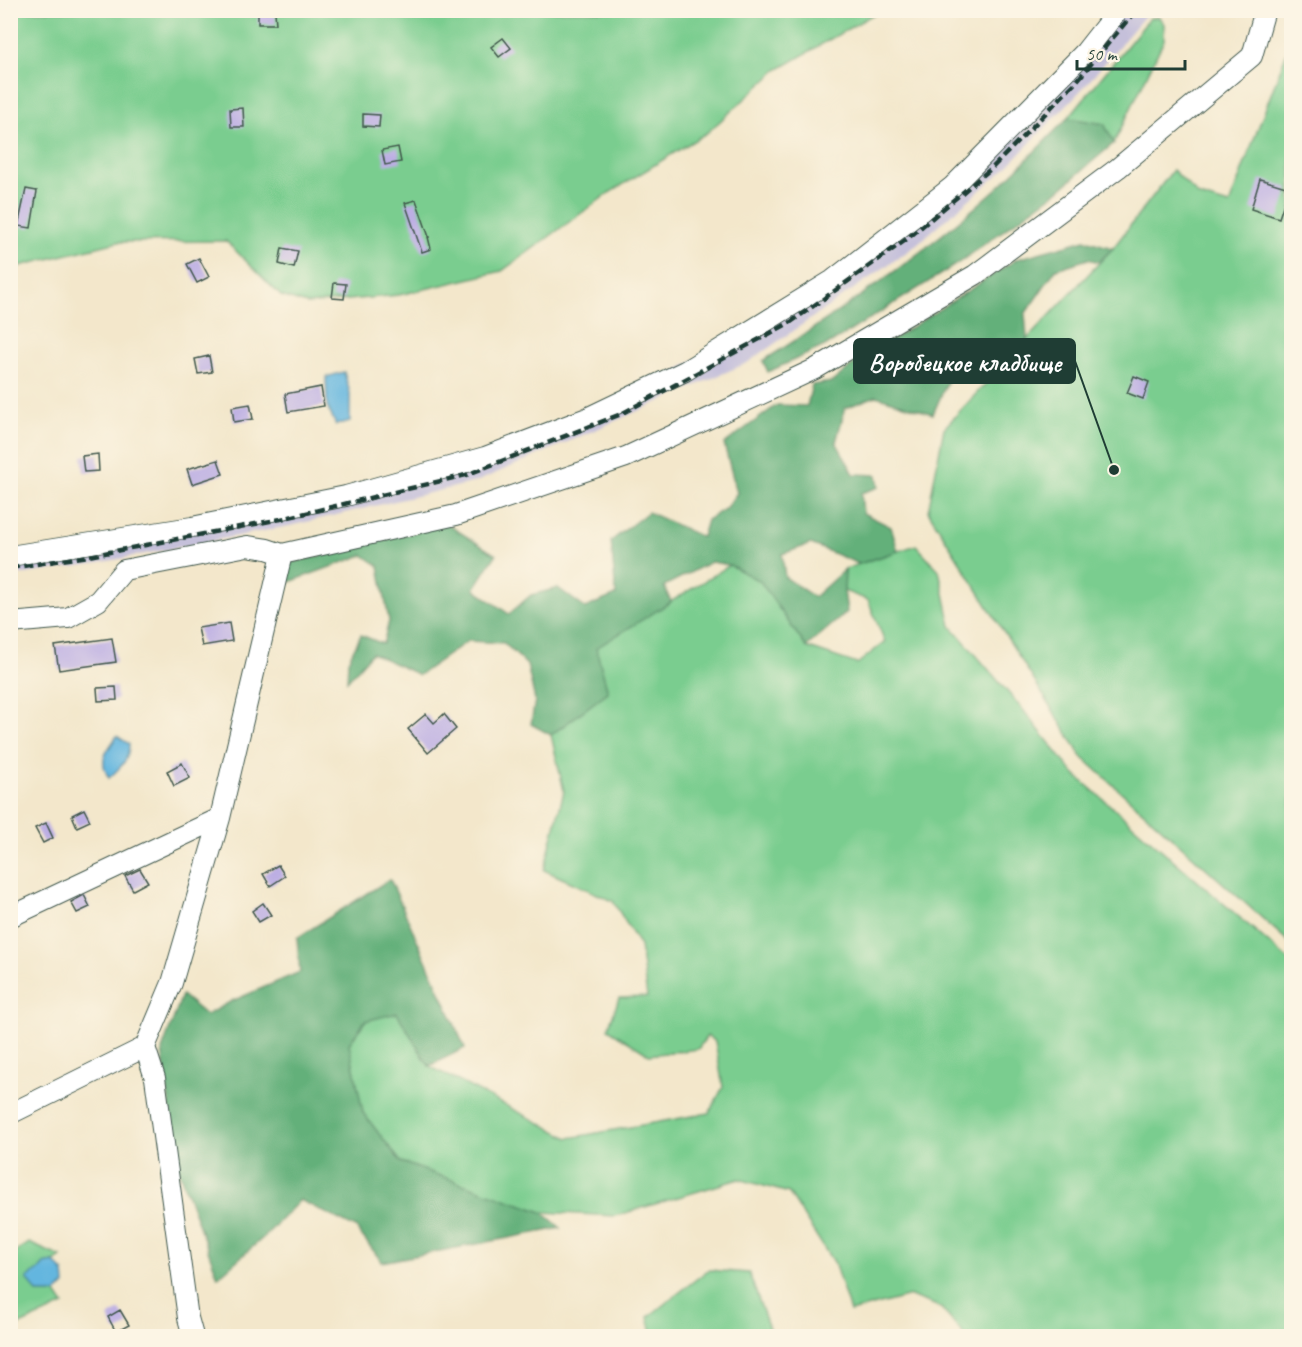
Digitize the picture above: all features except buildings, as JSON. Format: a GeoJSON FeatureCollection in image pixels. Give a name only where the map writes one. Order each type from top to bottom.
{"type":"FeatureCollection","features":[{"type":"Feature","properties":{"kind":"street"},"geometry":{"type":"LineString","coordinates":[[10,556],[192,527],[346,496],[485,457],[587,418],[685,371],[833,280],[952,187],[1085,52],[1118,10]]}},
{"type":"Feature","properties":{"kind":"street"},"geometry":{"type":"LineString","coordinates":[[10,623],[68,618],[98,601],[123,570],[247,546],[282,554],[456,514],[626,456],[815,369],[975,275],[1118,168],[1252,56],[1265,10]]}},
{"type":"Feature","properties":{"kind":"street"},"geometry":{"type":"LineString","coordinates":[[10,1114],[145,1047],[172,984],[220,818],[282,554]]}},
{"type":"Feature","properties":{"kind":"street"},"geometry":{"type":"LineString","coordinates":[[10,917],[220,818]]}},
{"type":"Feature","properties":{"kind":"street"},"geometry":{"type":"LineString","coordinates":[[145,1047],[156,1078],[188,1318],[193,1336]]}},
{"type":"Feature","properties":{"kind":"shaded area"},"geometry":{"type":"Polygon","coordinates":[[[1120,11],[1149,11],[1085,86],[1005,169],[911,249],[747,363],[476,482],[289,526],[98,563],[11,576],[11,559],[279,513],[588,422],[885,248],[1120,11]]]}},
{"type":"Feature","properties":{"kind":"green space"},"geometry":{"type":"Polygon","coordinates":[[[11,11],[879,11],[777,70],[708,132],[609,193],[502,271],[399,295],[307,304],[281,296],[226,241],[118,242],[11,268],[11,11]]]}},
{"type":"Feature","properties":{"kind":"green space"},"geometry":{"type":"Polygon","coordinates":[[[1159,17],[1164,24],[1164,40],[1114,143],[1104,124],[1068,118],[1150,18],[1159,17]]]}},
{"type":"Feature","properties":{"kind":"green space"},"geometry":{"type":"Polygon","coordinates":[[[1291,41],[1291,944],[1082,757],[928,511],[944,428],[1113,248],[1173,170],[1199,196],[1229,205],[1291,41]]]}},
{"type":"Feature","properties":{"kind":"green space"},"geometry":{"type":"Polygon","coordinates":[[[1068,118],[1104,124],[1114,143],[1058,191],[957,264],[831,343],[768,372],[763,361],[854,301],[941,236],[1005,181],[1068,118]]]}},
{"type":"Feature","properties":{"kind":"green space"},"geometry":{"type":"Polygon","coordinates":[[[1085,240],[1113,248],[1099,262],[1088,259],[1056,269],[1025,314],[1027,339],[1010,356],[981,342],[962,348],[933,414],[876,396],[845,408],[836,442],[854,474],[877,475],[879,487],[861,493],[863,513],[891,527],[898,551],[859,564],[811,544],[782,554],[785,577],[814,597],[845,569],[844,591],[847,612],[806,647],[760,581],[730,565],[711,562],[664,586],[671,602],[596,648],[608,692],[551,735],[531,724],[535,700],[527,665],[504,643],[468,641],[419,675],[372,653],[347,681],[348,661],[361,635],[383,644],[389,621],[379,566],[363,555],[284,584],[289,563],[447,524],[496,555],[474,589],[509,614],[531,595],[558,588],[585,608],[616,595],[611,541],[648,512],[702,537],[707,520],[725,509],[737,493],[724,444],[777,405],[807,406],[812,385],[832,382],[850,367],[1017,259],[1085,240]]]}},
{"type":"Feature","properties":{"kind":"green space"},"geometry":{"type":"Polygon","coordinates":[[[916,545],[939,570],[951,626],[1024,711],[1074,774],[1291,962],[1291,1336],[965,1336],[940,1307],[910,1296],[850,1312],[835,1265],[789,1193],[739,1179],[615,1216],[542,1212],[401,1162],[363,1113],[349,1044],[365,1021],[397,1012],[429,1066],[569,1138],[709,1113],[723,1087],[715,1041],[707,1036],[698,1049],[649,1055],[608,1029],[619,998],[647,997],[640,946],[613,901],[544,870],[564,791],[551,735],[608,692],[595,648],[730,565],[760,581],[806,647],[857,664],[885,642],[868,600],[844,591],[845,569],[916,545]]]}},
{"type":"Feature","properties":{"kind":"green space"},"geometry":{"type":"Polygon","coordinates":[[[390,879],[465,1048],[429,1066],[397,1013],[365,1021],[349,1044],[363,1113],[401,1162],[542,1212],[561,1228],[382,1262],[356,1228],[300,1200],[265,1236],[218,1277],[178,1169],[162,1050],[182,995],[206,1015],[232,1001],[300,972],[297,938],[390,879]]]}},
{"type":"Feature","properties":{"kind":"green space"},"geometry":{"type":"Polygon","coordinates":[[[29,1243],[61,1257],[54,1262],[44,1264],[39,1270],[37,1293],[56,1293],[64,1305],[11,1329],[10,1256],[29,1243]]]}},
{"type":"Feature","properties":{"kind":"green space"},"geometry":{"type":"Polygon","coordinates":[[[708,1270],[749,1273],[771,1334],[765,1336],[653,1336],[648,1317],[708,1270]]]}},
{"type":"Feature","properties":{"kind":"water"},"geometry":{"type":"Polygon","coordinates":[[[344,372],[350,393],[350,421],[336,425],[327,406],[326,377],[344,372]]]}},
{"type":"Feature","properties":{"kind":"water"},"geometry":{"type":"Polygon","coordinates":[[[117,736],[129,744],[129,750],[124,763],[109,778],[104,761],[117,736]]]}},
{"type":"Feature","properties":{"kind":"water"},"geometry":{"type":"Polygon","coordinates":[[[54,1262],[64,1272],[65,1285],[56,1293],[37,1293],[27,1278],[44,1264],[54,1262]]]}},
{"type":"Feature","properties":{"kind":"railway"},"geometry":{"type":"LineString","coordinates":[[10,568],[89,556],[281,519],[466,475],[621,414],[791,322],[907,239],[993,167],[1076,82],[1136,10]]}},
{"type":"Feature","properties":{"kind":"place","name":"Воробецкое кладбище"},"geometry":{"type":"Point","coordinates":[1114,470]}}]}
